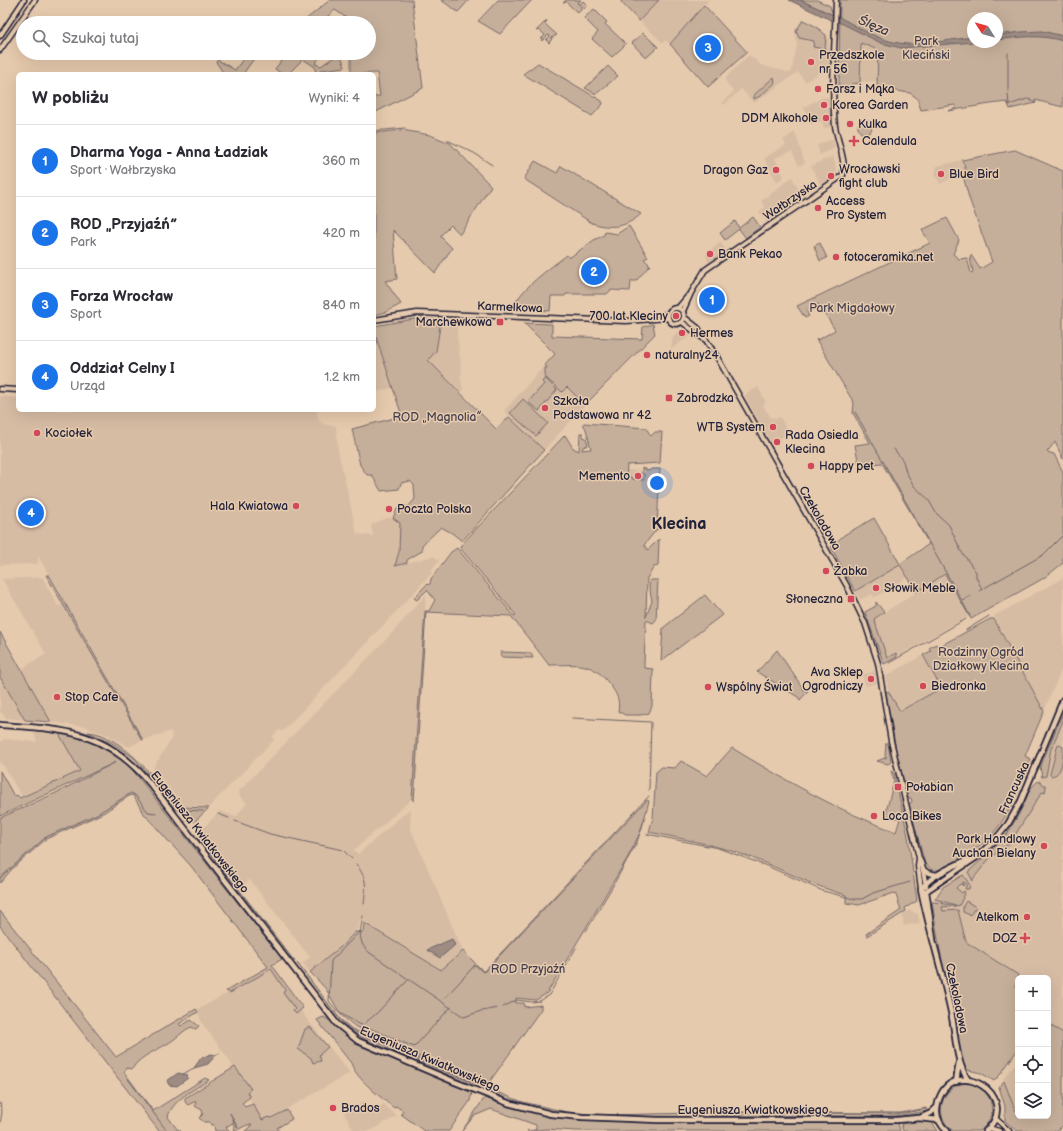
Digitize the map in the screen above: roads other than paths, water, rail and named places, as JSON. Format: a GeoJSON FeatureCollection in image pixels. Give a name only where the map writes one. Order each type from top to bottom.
{"type":"FeatureCollection","features":[{"type":"Feature","properties":{"kind":"main road","name":"Francuska"},"geometry":{"type":"LineString","coordinates":[[984,851],[990,846],[1012,817],[1063,700]]}},
{"type":"Feature","properties":{"kind":"main road","name":"Eugeniusza Kwiatkowskiego"},"geometry":{"type":"LineString","coordinates":[[0,725],[51,729],[77,733],[107,746],[132,763],[156,791],[333,1020],[347,1034],[371,1046],[508,1103],[565,1116],[658,1120],[897,1120],[918,1118],[939,1120]]}},
{"type":"Feature","properties":{"kind":"main road"},"geometry":{"type":"LineString","coordinates":[[924,890],[925,884],[938,875],[984,851]]}},
{"type":"Feature","properties":{"kind":"main road"},"geometry":{"type":"LineString","coordinates":[[924,890],[966,866],[984,851]]}},
{"type":"Feature","properties":{"kind":"main road","name":"Czekoladowa"},"geometry":{"type":"LineString","coordinates":[[924,890],[933,939],[951,1012],[959,1062],[968,1080]]}},
{"type":"Feature","properties":{"kind":"main road","name":"Czekoladowa"},"geometry":{"type":"LineString","coordinates":[[956,1082],[959,1062]]}},
{"type":"Feature","properties":{"kind":"main road"},"geometry":{"type":"LineString","coordinates":[[947,1131],[939,1120],[937,1107],[943,1091],[956,1082],[968,1080],[979,1082],[989,1090],[996,1105],[995,1118],[988,1130]]}},
{"type":"Feature","properties":{"kind":"main road","name":"Eugeniusza Kwiatkowskiego"},"geometry":{"type":"LineString","coordinates":[[918,1118],[931,1113],[937,1107]]}},
{"type":"Feature","properties":{"kind":"street"},"geometry":{"type":"LineString","coordinates":[[0,36],[24,0]]}},
{"type":"Feature","properties":{"kind":"street"},"geometry":{"type":"LineString","coordinates":[[24,16],[35,0]]}},
{"type":"Feature","properties":{"kind":"street","name":"Wałbrzyska"},"geometry":{"type":"LineString","coordinates":[[683,311],[691,293],[705,270],[843,175],[844,166],[836,134],[834,113],[836,0]]}},
{"type":"Feature","properties":{"kind":"street"},"geometry":{"type":"LineString","coordinates":[[0,50],[16,27]]}},
{"type":"Feature","properties":{"kind":"street","name":"Wałbrzyska"},"geometry":{"type":"LineString","coordinates":[[678,308],[691,293]]}},
{"type":"Feature","properties":{"kind":"street"},"geometry":{"type":"LineString","coordinates":[[673,308],[678,308],[683,311],[684,317],[682,322],[674,324],[668,316],[673,308]]}},
{"type":"Feature","properties":{"kind":"street","name":"Karmelkowa"},"geometry":{"type":"LineString","coordinates":[[376,320],[405,314],[626,321],[646,320],[668,316]]}},
{"type":"Feature","properties":{"kind":"street","name":"Czekoladowa"},"geometry":{"type":"LineString","coordinates":[[684,317],[698,328],[706,340],[750,414],[862,614],[878,663],[891,741],[919,858],[923,868],[925,884]]}},
{"type":"Feature","properties":{"kind":"street","name":"Czekoladowa"},"geometry":{"type":"LineString","coordinates":[[682,322],[706,340]]}},
{"type":"Feature","properties":{"kind":"street"},"geometry":{"type":"LineString","coordinates":[[0,389],[16,390]]}},
{"type":"Feature","properties":{"kind":"street","name":"Czekoladowa"},"geometry":{"type":"LineString","coordinates":[[919,858],[918,866],[924,890]]}},
{"type":"Feature","properties":{"kind":"street"},"geometry":{"type":"LineString","coordinates":[[923,868],[928,874],[938,875]]}},
{"type":"Feature","properties":{"kind":"street"},"geometry":{"type":"LineString","coordinates":[[995,1118],[1009,1131]]}},
{"type":"Feature","properties":{"kind":"street"},"geometry":{"type":"LineString","coordinates":[[988,1130],[998,1131]]}},
{"type":"Feature","properties":{"kind":"waterway"},"geometry":{"type":"LineString","coordinates":[[1008,53],[1008,91]]}},
{"type":"Feature","properties":{"kind":"waterway"},"geometry":{"type":"LineString","coordinates":[[1008,94],[1009,105],[1027,99]]}},
{"type":"Feature","properties":{"kind":"waterway"},"geometry":{"type":"LineString","coordinates":[[1029,99],[1035,103]]}},
{"type":"Feature","properties":{"kind":"waterway"},"geometry":{"type":"LineString","coordinates":[[376,131],[405,128]]}},
{"type":"Feature","properties":{"kind":"waterway"},"geometry":{"type":"LineString","coordinates":[[447,140],[474,153],[492,165]]}},
{"type":"Feature","properties":{"kind":"waterway"},"geometry":{"type":"LineString","coordinates":[[855,412],[962,601]]}},
{"type":"Feature","properties":{"kind":"waterway"},"geometry":{"type":"LineString","coordinates":[[894,449],[903,461],[906,472],[914,486],[928,499],[936,513],[949,525],[961,551],[976,572],[976,577],[982,589]]}},
{"type":"Feature","properties":{"kind":"waterway"},"geometry":{"type":"LineString","coordinates":[[979,591],[1043,555],[1063,535]]}},
{"type":"Feature","properties":{"kind":"waterway"},"geometry":{"type":"LineString","coordinates":[[970,616],[962,601],[971,596]]}},
{"type":"Feature","properties":{"kind":"waterway"},"geometry":{"type":"LineString","coordinates":[[966,630],[989,616]]}},
{"type":"Feature","properties":{"kind":"waterway"},"geometry":{"type":"LineString","coordinates":[[889,663],[966,619]]}},
{"type":"Feature","properties":{"kind":"waterway"},"geometry":{"type":"LineString","coordinates":[[572,718],[651,722],[649,790]]}},
{"type":"Feature","properties":{"kind":"waterway"},"geometry":{"type":"LineString","coordinates":[[0,878],[46,837],[97,814],[131,793],[135,795],[148,812],[156,813]]}},
{"type":"Feature","properties":{"kind":"waterway"},"geometry":{"type":"LineString","coordinates":[[442,1001],[475,965],[483,972],[649,796]]}},
{"type":"Feature","properties":{"kind":"waterway"},"geometry":{"type":"LineString","coordinates":[[184,810],[203,811]]}},
{"type":"Feature","properties":{"kind":"waterway"},"geometry":{"type":"LineString","coordinates":[[218,814],[229,818]]}},
{"type":"Feature","properties":{"kind":"waterway"},"geometry":{"type":"LineString","coordinates":[[615,882],[637,842],[645,817]]}},
{"type":"Feature","properties":{"kind":"waterway"},"geometry":{"type":"LineString","coordinates":[[235,821],[270,834],[343,850],[352,859]]}},
{"type":"Feature","properties":{"kind":"waterway"},"geometry":{"type":"LineString","coordinates":[[647,834],[718,848],[767,866],[823,891],[854,899],[862,899],[873,893],[910,882]]}},
{"type":"Feature","properties":{"kind":"waterway"},"geometry":{"type":"LineString","coordinates":[[356,864],[363,874],[365,883],[364,904]]}},
{"type":"Feature","properties":{"kind":"waterway"},"geometry":{"type":"LineString","coordinates":[[602,904],[614,884]]}},
{"type":"Feature","properties":{"kind":"waterway"},"geometry":{"type":"LineString","coordinates":[[586,931],[601,906]]}},
{"type":"Feature","properties":{"kind":"waterway"},"geometry":{"type":"LineString","coordinates":[[363,916],[360,936],[363,945],[370,953],[464,1017],[497,1008]]}},
{"type":"Feature","properties":{"kind":"waterway"},"geometry":{"type":"LineString","coordinates":[[360,931],[331,961],[329,1001],[338,1012],[357,1023],[414,1047],[451,1007]]}},
{"type":"Feature","properties":{"kind":"waterway"},"geometry":{"type":"LineString","coordinates":[[503,1007],[517,1000],[532,1002],[540,1001],[549,995],[576,948]]}},
{"type":"Feature","properties":{"kind":"waterway"},"geometry":{"type":"LineString","coordinates":[[365,1023],[377,1013],[409,979]]}},
{"type":"Feature","properties":{"kind":"waterway"},"geometry":{"type":"LineString","coordinates":[[216,1055],[220,1053]]}},
{"type":"Feature","properties":{"kind":"waterway"},"geometry":{"type":"LineString","coordinates":[[183,1074],[194,1068]]}},
{"type":"Feature","properties":{"kind":"waterway"},"geometry":{"type":"LineString","coordinates":[[128,1079],[167,1131]]}},
{"type":"Feature","properties":{"kind":"waterway"},"geometry":{"type":"LineString","coordinates":[[0,1103],[2,1112],[0,1124]]}},
{"type":"Feature","properties":{"kind":"place","name":"Forza Wrocław"},"geometry":{"type":"Point","coordinates":[708,48]}},
{"type":"Feature","properties":{"kind":"place","name":"Przedszkole nr 56"},"geometry":{"type":"Point","coordinates":[811,62]}},
{"type":"Feature","properties":{"kind":"place","name":"Farsz i Mąka"},"geometry":{"type":"Point","coordinates":[818,89]}},
{"type":"Feature","properties":{"kind":"place","name":"Korea Garden"},"geometry":{"type":"Point","coordinates":[824,105]}},
{"type":"Feature","properties":{"kind":"place","name":"DDM Alkohole"},"geometry":{"type":"Point","coordinates":[826,118]}},
{"type":"Feature","properties":{"kind":"place","name":"Kulka"},"geometry":{"type":"Point","coordinates":[850,124]}},
{"type":"Feature","properties":{"kind":"place","name":"Calendula"},"geometry":{"type":"Point","coordinates":[854,141]}},
{"type":"Feature","properties":{"kind":"place","name":"Dragon Gaz"},"geometry":{"type":"Point","coordinates":[776,170]}},
{"type":"Feature","properties":{"kind":"place","name":"Blue Bird"},"geometry":{"type":"Point","coordinates":[941,174]}},
{"type":"Feature","properties":{"kind":"place","name":"Wrocławski fight club"},"geometry":{"type":"Point","coordinates":[831,176]}},
{"type":"Feature","properties":{"kind":"place","name":"Access Pro System"},"geometry":{"type":"Point","coordinates":[818,208]}},
{"type":"Feature","properties":{"kind":"place","name":"Bank Pekao"},"geometry":{"type":"Point","coordinates":[710,254]}},
{"type":"Feature","properties":{"kind":"place","name":"fotoceramika.net"},"geometry":{"type":"Point","coordinates":[836,257]}},
{"type":"Feature","properties":{"kind":"place","name":"ROD „Przyjaźń”"},"geometry":{"type":"Point","coordinates":[594,272]}},
{"type":"Feature","properties":{"kind":"place","name":"Dharma Yoga - Anna Ładziak"},"geometry":{"type":"Point","coordinates":[712,300]}},
{"type":"Feature","properties":{"kind":"place","name":"700 lat Kleciny"},"geometry":{"type":"Point","coordinates":[676,316]}},
{"type":"Feature","properties":{"kind":"place","name":"Marchewkowa"},"geometry":{"type":"Point","coordinates":[500,322]}},
{"type":"Feature","properties":{"kind":"place","name":"Hermes"},"geometry":{"type":"Point","coordinates":[682,333]}},
{"type":"Feature","properties":{"kind":"place","name":"naturalny24"},"geometry":{"type":"Point","coordinates":[647,355]}},
{"type":"Feature","properties":{"kind":"place","name":"Zabrodzka"},"geometry":{"type":"Point","coordinates":[669,398]}},
{"type":"Feature","properties":{"kind":"place","name":"Szkoła Podstawowa nr 42"},"geometry":{"type":"Point","coordinates":[545,408]}},
{"type":"Feature","properties":{"kind":"place","name":"WTB System"},"geometry":{"type":"Point","coordinates":[773,427]}},
{"type":"Feature","properties":{"kind":"place","name":"Kociołek"},"geometry":{"type":"Point","coordinates":[37,433]}},
{"type":"Feature","properties":{"kind":"place","name":"Rada Osiedla Klecina"},"geometry":{"type":"Point","coordinates":[777,442]}},
{"type":"Feature","properties":{"kind":"place","name":"Happy pet"},"geometry":{"type":"Point","coordinates":[811,466]}},
{"type":"Feature","properties":{"kind":"place","name":"Memento"},"geometry":{"type":"Point","coordinates":[638,476]}},
{"type":"Feature","properties":{"kind":"place","name":"Hala Kwiatowa"},"geometry":{"type":"Point","coordinates":[296,506]}},
{"type":"Feature","properties":{"kind":"place","name":"Poczta Polska"},"geometry":{"type":"Point","coordinates":[389,509]}},
{"type":"Feature","properties":{"kind":"place","name":"Oddział Celny I"},"geometry":{"type":"Point","coordinates":[31,513]}},
{"type":"Feature","properties":{"kind":"place","name":"Żabka"},"geometry":{"type":"Point","coordinates":[826,571]}},
{"type":"Feature","properties":{"kind":"place","name":"Słowik Meble"},"geometry":{"type":"Point","coordinates":[876,588]}},
{"type":"Feature","properties":{"kind":"place","name":"Słoneczna"},"geometry":{"type":"Point","coordinates":[851,599]}},
{"type":"Feature","properties":{"kind":"place","name":"Ava Sklep Ogrodniczy"},"geometry":{"type":"Point","coordinates":[871,679]}},
{"type":"Feature","properties":{"kind":"place","name":"Biedronka"},"geometry":{"type":"Point","coordinates":[923,686]}},
{"type":"Feature","properties":{"kind":"place","name":"Wspólny Świat"},"geometry":{"type":"Point","coordinates":[708,687]}},
{"type":"Feature","properties":{"kind":"place","name":"Stop Cafe"},"geometry":{"type":"Point","coordinates":[57,697]}},
{"type":"Feature","properties":{"kind":"place","name":"Połabian"},"geometry":{"type":"Point","coordinates":[898,787]}},
{"type":"Feature","properties":{"kind":"place","name":"Loca Bikes"},"geometry":{"type":"Point","coordinates":[874,816]}},
{"type":"Feature","properties":{"kind":"place","name":"Park Handlowy Auchan Bielany"},"geometry":{"type":"Point","coordinates":[1044,846]}},
{"type":"Feature","properties":{"kind":"place","name":"Atelkom"},"geometry":{"type":"Point","coordinates":[1027,917]}},
{"type":"Feature","properties":{"kind":"place","name":"DOZ"},"geometry":{"type":"Point","coordinates":[1025,938]}},
{"type":"Feature","properties":{"kind":"place","name":"Brados"},"geometry":{"type":"Point","coordinates":[333,1108]}},
{"type":"Feature","properties":{"kind":"district","name":"Klecina"},"geometry":{"type":"Point","coordinates":[679,523]}},
{"type":"Feature","properties":{"kind":"water label","name":"Ślęza"},"geometry":{"type":"Point","coordinates":[874,25]}},
{"type":"Feature","properties":{"kind":"park label","name":"Park Kleciński"},"geometry":{"type":"Point","coordinates":[926,48]}},
{"type":"Feature","properties":{"kind":"park label","name":"Park Migdałowy"},"geometry":{"type":"Point","coordinates":[852,308]}},
{"type":"Feature","properties":{"kind":"park label","name":"ROD „Magnolia”"},"geometry":{"type":"Point","coordinates":[437,417]}},
{"type":"Feature","properties":{"kind":"park label","name":"Rodzinny Ogród Działkowy Klecina"},"geometry":{"type":"Point","coordinates":[981,659]}},
{"type":"Feature","properties":{"kind":"park label","name":"ROD Przyjaźń"},"geometry":{"type":"Point","coordinates":[528,969]}}]}
